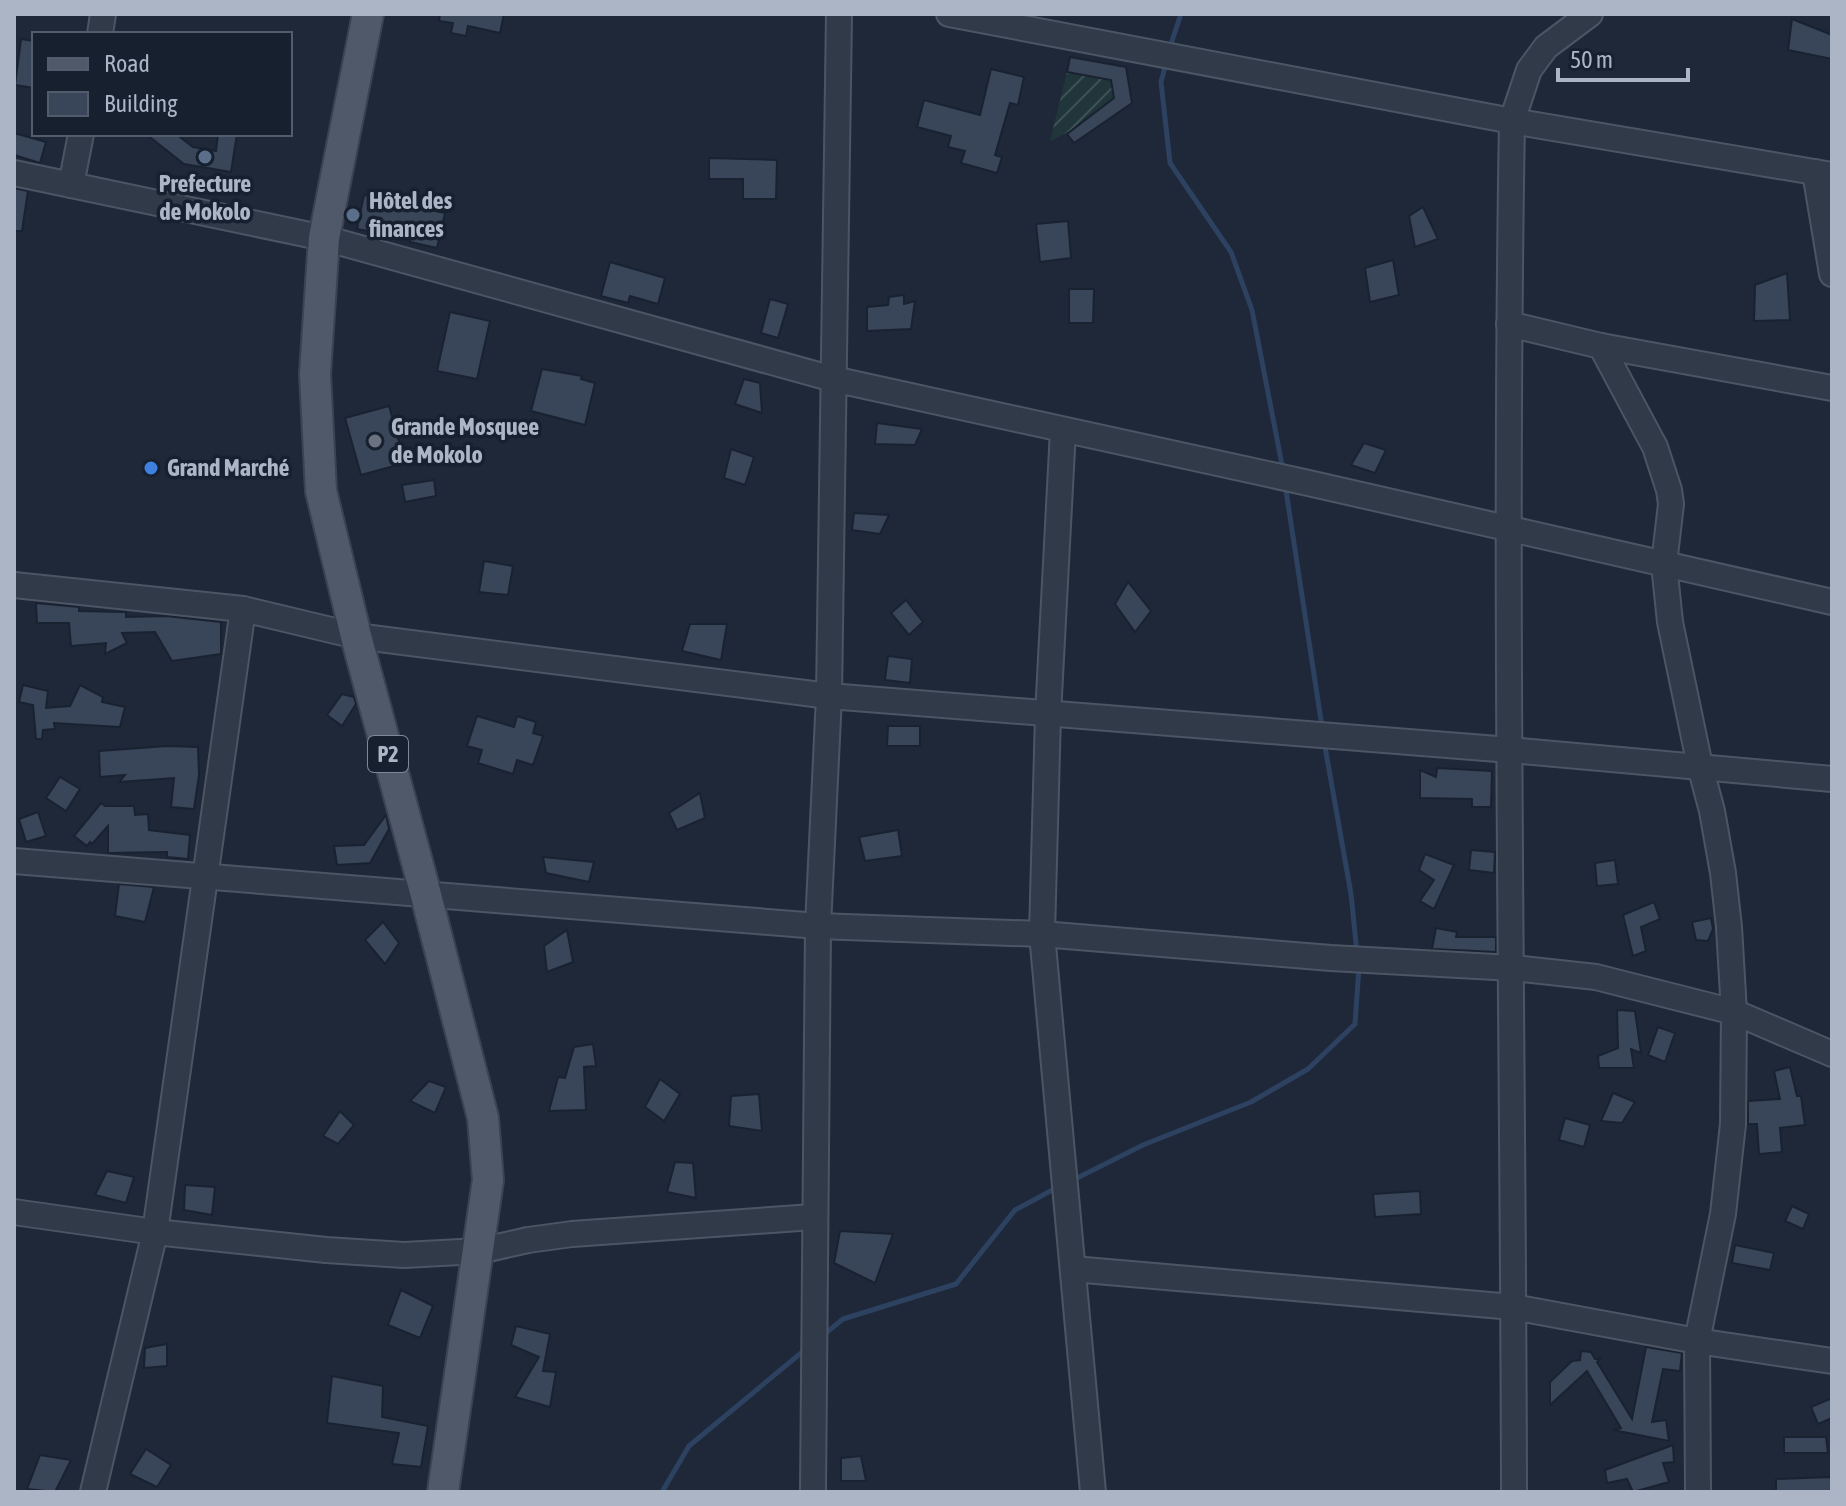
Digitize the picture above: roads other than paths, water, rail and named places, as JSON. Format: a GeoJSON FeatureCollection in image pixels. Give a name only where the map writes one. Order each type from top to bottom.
{"type":"FeatureCollection","features":[{"type":"Feature","properties":{"kind":"main road","name":"P2"},"geometry":{"type":"LineString","coordinates":[[368,14],[324,238],[315,374],[321,491],[483,1118],[488,1180],[443,1492]]}},
{"type":"Feature","properties":{"kind":"street"},"geometry":{"type":"LineString","coordinates":[[813,1492],[813,1217],[818,926],[829,696],[839,14]]}},
{"type":"Feature","properties":{"kind":"street"},"geometry":{"type":"LineString","coordinates":[[949,14],[1512,121],[1823,173],[1832,274]]}},
{"type":"Feature","properties":{"kind":"street"},"geometry":{"type":"LineString","coordinates":[[1514,1492],[1513,968],[1507,529],[1512,121],[1529,70],[1546,47],[1590,14]]}},
{"type":"Feature","properties":{"kind":"street"},"geometry":{"type":"LineString","coordinates":[[71,185],[81,136]]}},
{"type":"Feature","properties":{"kind":"street"},"geometry":{"type":"LineString","coordinates":[[14,173],[324,238],[833,379],[1275,475],[1832,602]]}},
{"type":"Feature","properties":{"kind":"street"},"geometry":{"type":"LineString","coordinates":[[1509,324],[1601,346],[1832,388]]}},
{"type":"Feature","properties":{"kind":"street"},"geometry":{"type":"LineString","coordinates":[[1601,346],[1664,469],[1671,504],[1664,564],[1670,622],[1723,873],[1734,1012],[1733,1124],[1723,1214],[1697,1341],[1698,1492]]}},
{"type":"Feature","properties":{"kind":"street"},"geometry":{"type":"LineString","coordinates":[[1063,430],[1048,715],[1042,934],[1093,1492]]}},
{"type":"Feature","properties":{"kind":"street"},"geometry":{"type":"LineString","coordinates":[[14,585],[243,609],[356,636],[829,696],[1832,779]]}},
{"type":"Feature","properties":{"kind":"street"},"geometry":{"type":"LineString","coordinates":[[93,1492],[155,1232],[243,609]]}},
{"type":"Feature","properties":{"kind":"street"},"geometry":{"type":"LineString","coordinates":[[14,861],[818,926],[1042,934],[1377,962],[1513,968],[1596,977],[1734,1012],[1832,1054]]}},
{"type":"Feature","properties":{"kind":"street"},"geometry":{"type":"LineString","coordinates":[[14,1212],[155,1232],[404,1255],[479,1251],[572,1234],[813,1217]]}},
{"type":"Feature","properties":{"kind":"street"},"geometry":{"type":"LineString","coordinates":[[1073,1269],[1513,1307],[1697,1341],[1832,1361]]}},
{"type":"Feature","properties":{"kind":"waterway"},"geometry":{"type":"LineString","coordinates":[[1169,50],[1181,14]]}},
{"type":"Feature","properties":{"kind":"waterway"},"geometry":{"type":"LineString","coordinates":[[1166,63],[1161,82],[1170,163],[1231,252],[1252,310],[1283,470]]}},
{"type":"Feature","properties":{"kind":"waterway"},"geometry":{"type":"LineString","coordinates":[[1285,484],[1322,727]]}},
{"type":"Feature","properties":{"kind":"waterway"},"geometry":{"type":"LineString","coordinates":[[1324,741],[1351,894],[1357,953]]}},
{"type":"Feature","properties":{"kind":"waterway"},"geometry":{"type":"LineString","coordinates":[[1071,1181],[1143,1145],[1251,1102],[1308,1069],[1355,1024],[1359,967]]}},
{"type":"Feature","properties":{"kind":"waterway"},"geometry":{"type":"LineString","coordinates":[[821,1337],[843,1319],[956,1284],[1015,1210],[1058,1187]]}},
{"type":"Feature","properties":{"kind":"waterway"},"geometry":{"type":"LineString","coordinates":[[662,1492],[689,1446],[807,1348]]}},
{"type":"Feature","properties":{"kind":"place","name":"Prefecture de Mokolo"},"geometry":{"type":"Point","coordinates":[205,157]}},
{"type":"Feature","properties":{"kind":"place","name":"Hôtel des finances"},"geometry":{"type":"Point","coordinates":[353,215]}},
{"type":"Feature","properties":{"kind":"place","name":"Grande Mosquee de Mokolo"},"geometry":{"type":"Point","coordinates":[375,441]}},
{"type":"Feature","properties":{"kind":"place","name":"Grand Marché"},"geometry":{"type":"Point","coordinates":[151,468]}}]}
